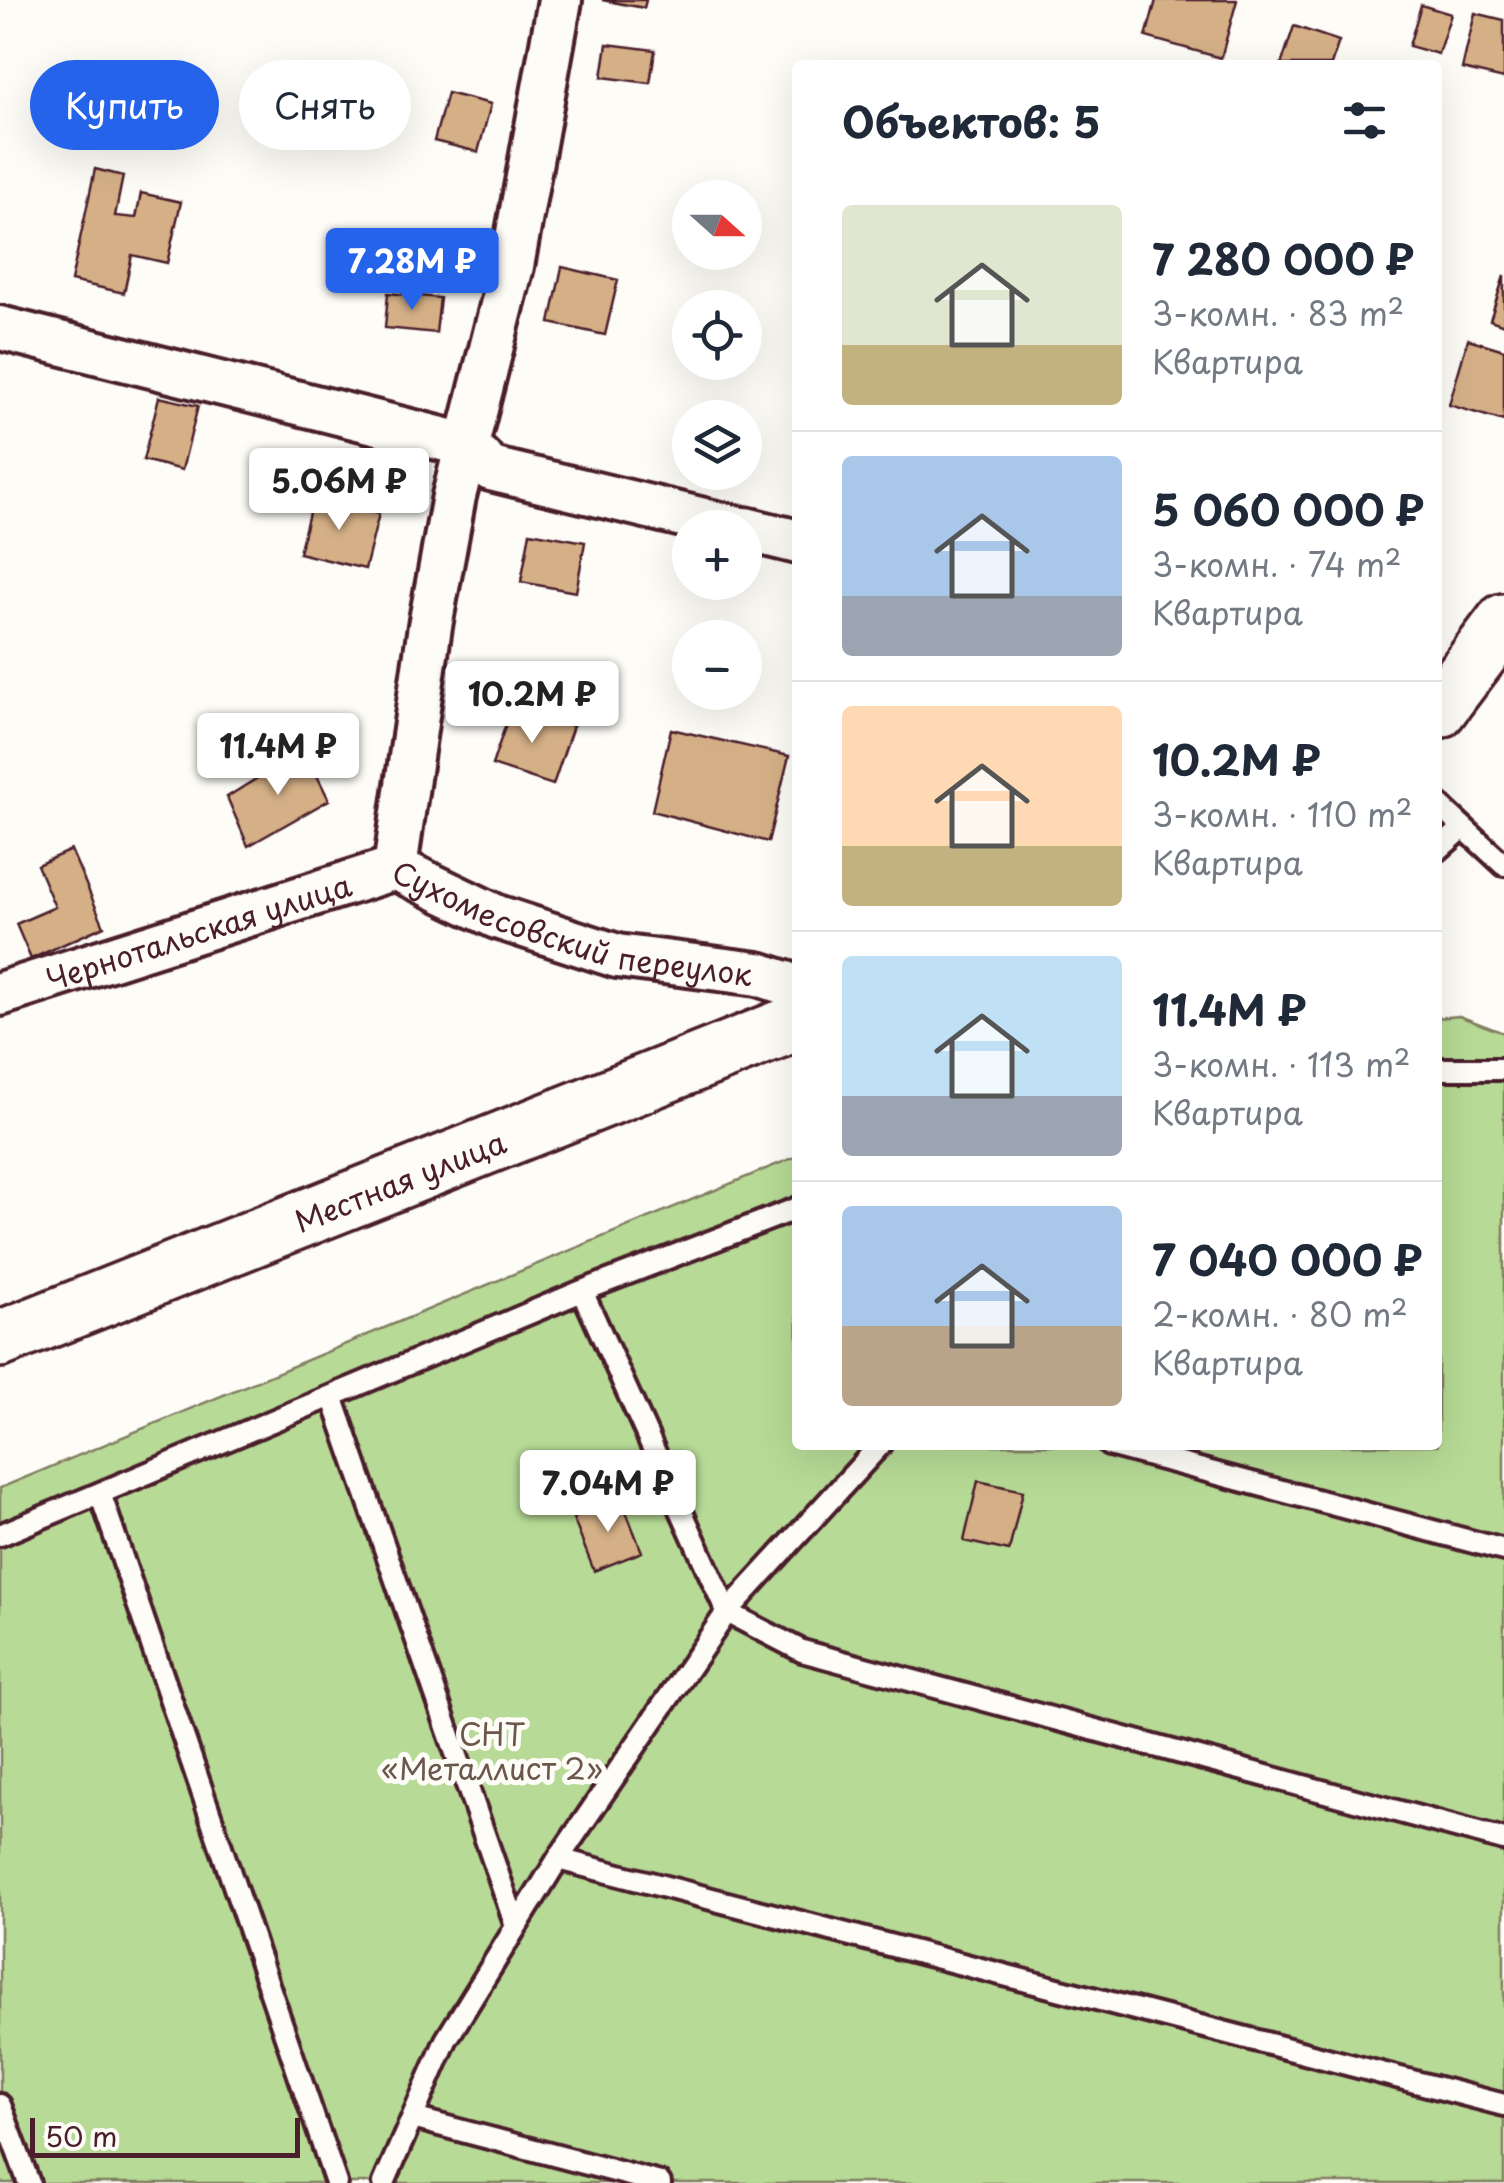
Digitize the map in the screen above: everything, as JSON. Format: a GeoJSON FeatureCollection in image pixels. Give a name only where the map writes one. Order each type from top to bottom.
{"type":"FeatureCollection","features":[{"type":"Feature","properties":{"kind":"main road"},"geometry":{"type":"LineString","coordinates":[[1442,705],[1504,622]]}},
{"type":"Feature","properties":{"kind":"main road","name":"Местная улица"},"geometry":{"type":"LineString","coordinates":[[0,1339],[792,1024]]}},
{"type":"Feature","properties":{"kind":"street","name":"Сухомесовский переулок"},"geometry":{"type":"LineString","coordinates":[[560,0],[512,266],[454,496],[430,626],[395,868],[497,918],[616,956],[758,974],[792,985]]}},
{"type":"Feature","properties":{"kind":"street"},"geometry":{"type":"LineString","coordinates":[[0,328],[466,446],[491,469],[672,512]]}},
{"type":"Feature","properties":{"kind":"street"},"geometry":{"type":"LineString","coordinates":[[762,533],[792,541]]}},
{"type":"Feature","properties":{"kind":"street","name":"Чернотальская улица"},"geometry":{"type":"LineString","coordinates":[[0,994],[395,868]]}},
{"type":"Feature","properties":{"kind":"lane"},"geometry":{"type":"LineString","coordinates":[[1442,808],[1504,865]]}},
{"type":"Feature","properties":{"kind":"lane"},"geometry":{"type":"LineString","coordinates":[[1442,846],[1463,828]]}},
{"type":"Feature","properties":{"kind":"lane"},"geometry":{"type":"LineString","coordinates":[[1442,1069],[1504,1069]]}},
{"type":"Feature","properties":{"kind":"lane"},"geometry":{"type":"LineString","coordinates":[[0,1534],[582,1291],[792,1210]]}},
{"type":"Feature","properties":{"kind":"lane"},"geometry":{"type":"LineString","coordinates":[[582,1291],[727,1612],[802,1651],[1504,1840]]}},
{"type":"Feature","properties":{"kind":"lane"},"geometry":{"type":"LineString","coordinates":[[332,1396],[516,1926]]}},
{"type":"Feature","properties":{"kind":"lane"},"geometry":{"type":"LineString","coordinates":[[384,2183],[446,2040],[558,1859],[727,1612],[875,1450]]}},
{"type":"Feature","properties":{"kind":"lane"},"geometry":{"type":"LineString","coordinates":[[1128,1450],[1504,1550]]}},
{"type":"Feature","properties":{"kind":"lane"},"geometry":{"type":"LineString","coordinates":[[100,1493],[336,2183]]}},
{"type":"Feature","properties":{"kind":"lane"},"geometry":{"type":"LineString","coordinates":[[558,1859],[1504,2106]]}},
{"type":"Feature","properties":{"kind":"lane"},"geometry":{"type":"LineString","coordinates":[[0,2105],[30,2183]]}},
{"type":"Feature","properties":{"kind":"lane"},"geometry":{"type":"LineString","coordinates":[[414,2118],[660,2183]]}},
{"type":"Feature","properties":{"kind":"green space","name":"СНТ «Металлист 2»"},"geometry":{"type":"Polygon","coordinates":[[[1459,1016],[1504,1033],[1504,2183],[0,2183],[0,1488],[792,1158],[792,1450],[1442,1450],[1442,1018],[1459,1016]]]}},
{"type":"Feature","properties":{"kind":"building"},"geometry":{"type":"Polygon","coordinates":[[[602,0],[646,0],[644,8],[602,0]]]}},
{"type":"Feature","properties":{"kind":"building"},"geometry":{"type":"Polygon","coordinates":[[[1156,0],[1237,0],[1221,58],[1146,37],[1156,0]]]}},
{"type":"Feature","properties":{"kind":"building"},"geometry":{"type":"Polygon","coordinates":[[[1421,5],[1451,14],[1438,54],[1409,46],[1421,5]]]}},
{"type":"Feature","properties":{"kind":"building"},"geometry":{"type":"Polygon","coordinates":[[[1475,13],[1504,20],[1504,79],[1462,69],[1475,13]]]}},
{"type":"Feature","properties":{"kind":"building"},"geometry":{"type":"Polygon","coordinates":[[[1294,26],[1339,41],[1333,60],[1283,60],[1294,26]]]}},
{"type":"Feature","properties":{"kind":"building"},"geometry":{"type":"Polygon","coordinates":[[[607,44],[655,50],[650,83],[602,77],[607,44]]]}},
{"type":"Feature","properties":{"kind":"building"},"geometry":{"type":"Polygon","coordinates":[[[447,93],[491,104],[478,152],[434,141],[447,93]]]}},
{"type":"Feature","properties":{"kind":"building"},"geometry":{"type":"Polygon","coordinates":[[[95,169],[123,176],[115,216],[136,218],[141,193],[181,202],[167,263],[132,255],[124,293],[71,281],[95,169]]]}},
{"type":"Feature","properties":{"kind":"building"},"geometry":{"type":"Polygon","coordinates":[[[562,267],[618,280],[605,335],[550,323],[562,267]]]}},
{"type":"Feature","properties":{"kind":"building"},"geometry":{"type":"Polygon","coordinates":[[[1504,276],[1504,325],[1490,320],[1504,276]]]}},
{"type":"Feature","properties":{"kind":"building"},"geometry":{"type":"Polygon","coordinates":[[[388,293],[440,298],[436,333],[385,328],[388,293]]]}},
{"type":"Feature","properties":{"kind":"building"},"geometry":{"type":"Polygon","coordinates":[[[1468,339],[1504,350],[1504,421],[1449,405],[1468,339]]]}},
{"type":"Feature","properties":{"kind":"building"},"geometry":{"type":"Polygon","coordinates":[[[159,397],[198,406],[182,470],[143,460],[159,397]]]}},
{"type":"Feature","properties":{"kind":"building"},"geometry":{"type":"Polygon","coordinates":[[[313,497],[379,514],[365,569],[299,553],[313,497]]]}},
{"type":"Feature","properties":{"kind":"building"},"geometry":{"type":"Polygon","coordinates":[[[530,532],[585,542],[576,592],[521,582],[530,532]]]}},
{"type":"Feature","properties":{"kind":"building"},"geometry":{"type":"Polygon","coordinates":[[[512,706],[573,726],[553,785],[492,765],[512,706]]]}},
{"type":"Feature","properties":{"kind":"building"},"geometry":{"type":"Polygon","coordinates":[[[671,729],[789,756],[768,842],[652,811],[671,729]]]}},
{"type":"Feature","properties":{"kind":"building"},"geometry":{"type":"Polygon","coordinates":[[[304,749],[329,800],[248,846],[227,797],[304,749]]]}},
{"type":"Feature","properties":{"kind":"building"},"geometry":{"type":"Polygon","coordinates":[[[71,850],[104,926],[31,959],[16,924],[55,907],[37,865],[71,850]]]}},
{"type":"Feature","properties":{"kind":"building"},"geometry":{"type":"Polygon","coordinates":[[[978,1481],[1023,1491],[1009,1551],[964,1541],[978,1481]]]}},
{"type":"Feature","properties":{"kind":"building"},"geometry":{"type":"Polygon","coordinates":[[[621,1499],[642,1552],[594,1571],[573,1518],[621,1499]]]}}]}
